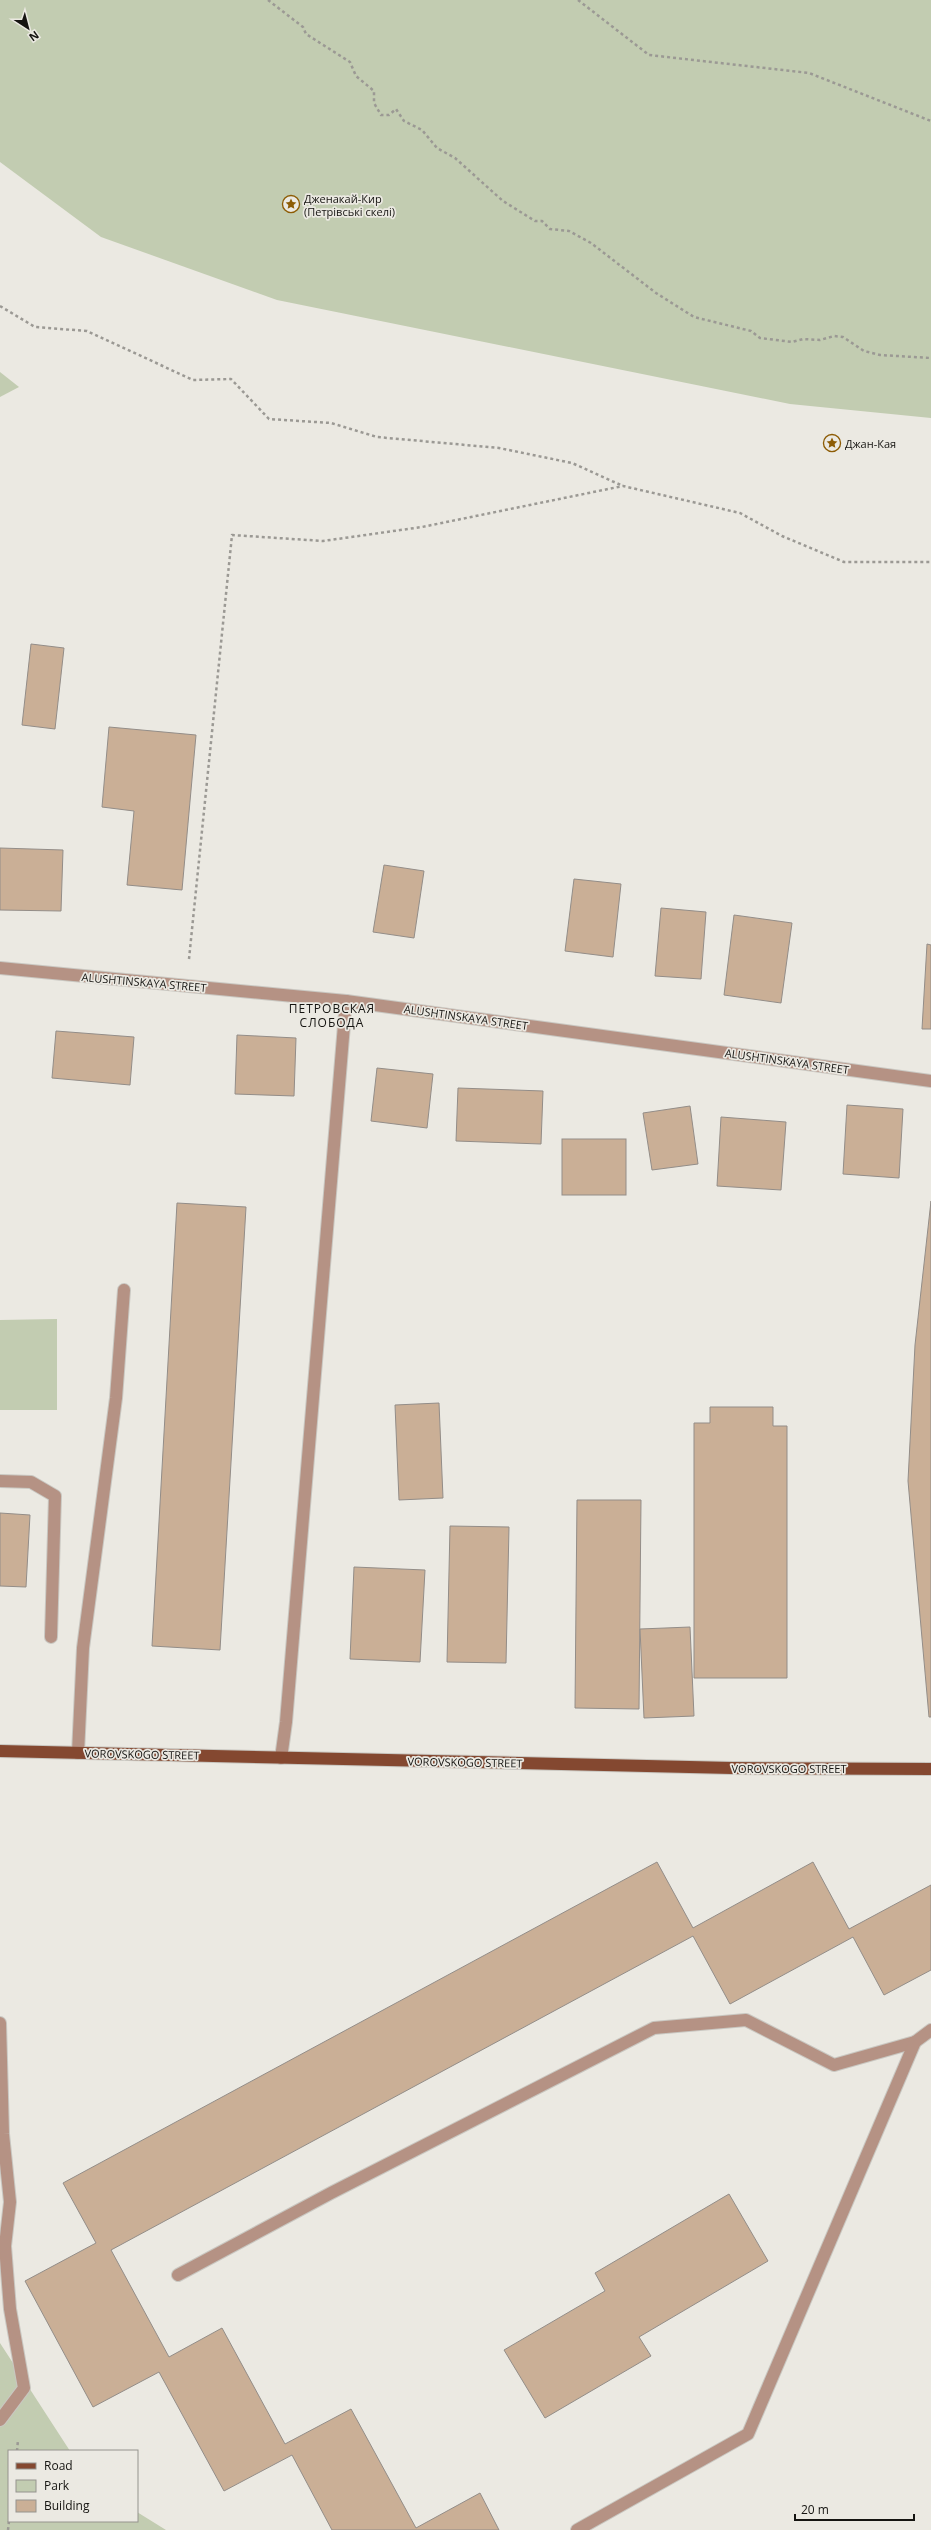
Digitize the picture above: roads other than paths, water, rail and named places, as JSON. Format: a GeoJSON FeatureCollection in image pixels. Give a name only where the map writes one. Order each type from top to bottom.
{"type":"FeatureCollection","features":[{"type":"Feature","properties":{"kind":"main road","name":"VOROVSKOGO STREET"},"geometry":{"type":"LineString","coordinates":[[0,1751],[724,1768],[931,1769]]}},
{"type":"Feature","properties":{"kind":"street","name":"ALUSHTINSKAYA STREET"},"geometry":{"type":"LineString","coordinates":[[0,968],[346,1001],[931,1081]]}},
{"type":"Feature","properties":{"kind":"street"},"geometry":{"type":"LineString","coordinates":[[281,1758],[286,1714],[346,1001]]}},
{"type":"Feature","properties":{"kind":"street"},"geometry":{"type":"LineString","coordinates":[[78,1753],[83,1648],[116,1398],[124,1290]]}},
{"type":"Feature","properties":{"kind":"street"},"geometry":{"type":"LineString","coordinates":[[0,1481],[31,1482],[55,1496],[50,1637]]}},
{"type":"Feature","properties":{"kind":"street"},"geometry":{"type":"LineString","coordinates":[[178,2275],[331,2193],[654,2028],[746,2020],[834,2065],[915,2042],[931,2030]]}},
{"type":"Feature","properties":{"kind":"street"},"geometry":{"type":"LineString","coordinates":[[0,2023],[3,2134],[10,2202],[6,2246],[10,2309],[24,2388],[0,2420]]}},
{"type":"Feature","properties":{"kind":"street"},"geometry":{"type":"LineString","coordinates":[[577,2530],[748,2434],[915,2042]]}},
{"type":"Feature","properties":{"kind":"place","name":"Дженакай-Кир (Петрівські скелі)"},"geometry":{"type":"Point","coordinates":[291,204]}},
{"type":"Feature","properties":{"kind":"place","name":"Джан-Кая"},"geometry":{"type":"Point","coordinates":[832,443]}},
{"type":"Feature","properties":{"kind":"district","name":"ПЕТРОВСКАЯ СЛОБОДА"},"geometry":{"type":"Point","coordinates":[332,1015]}}]}
